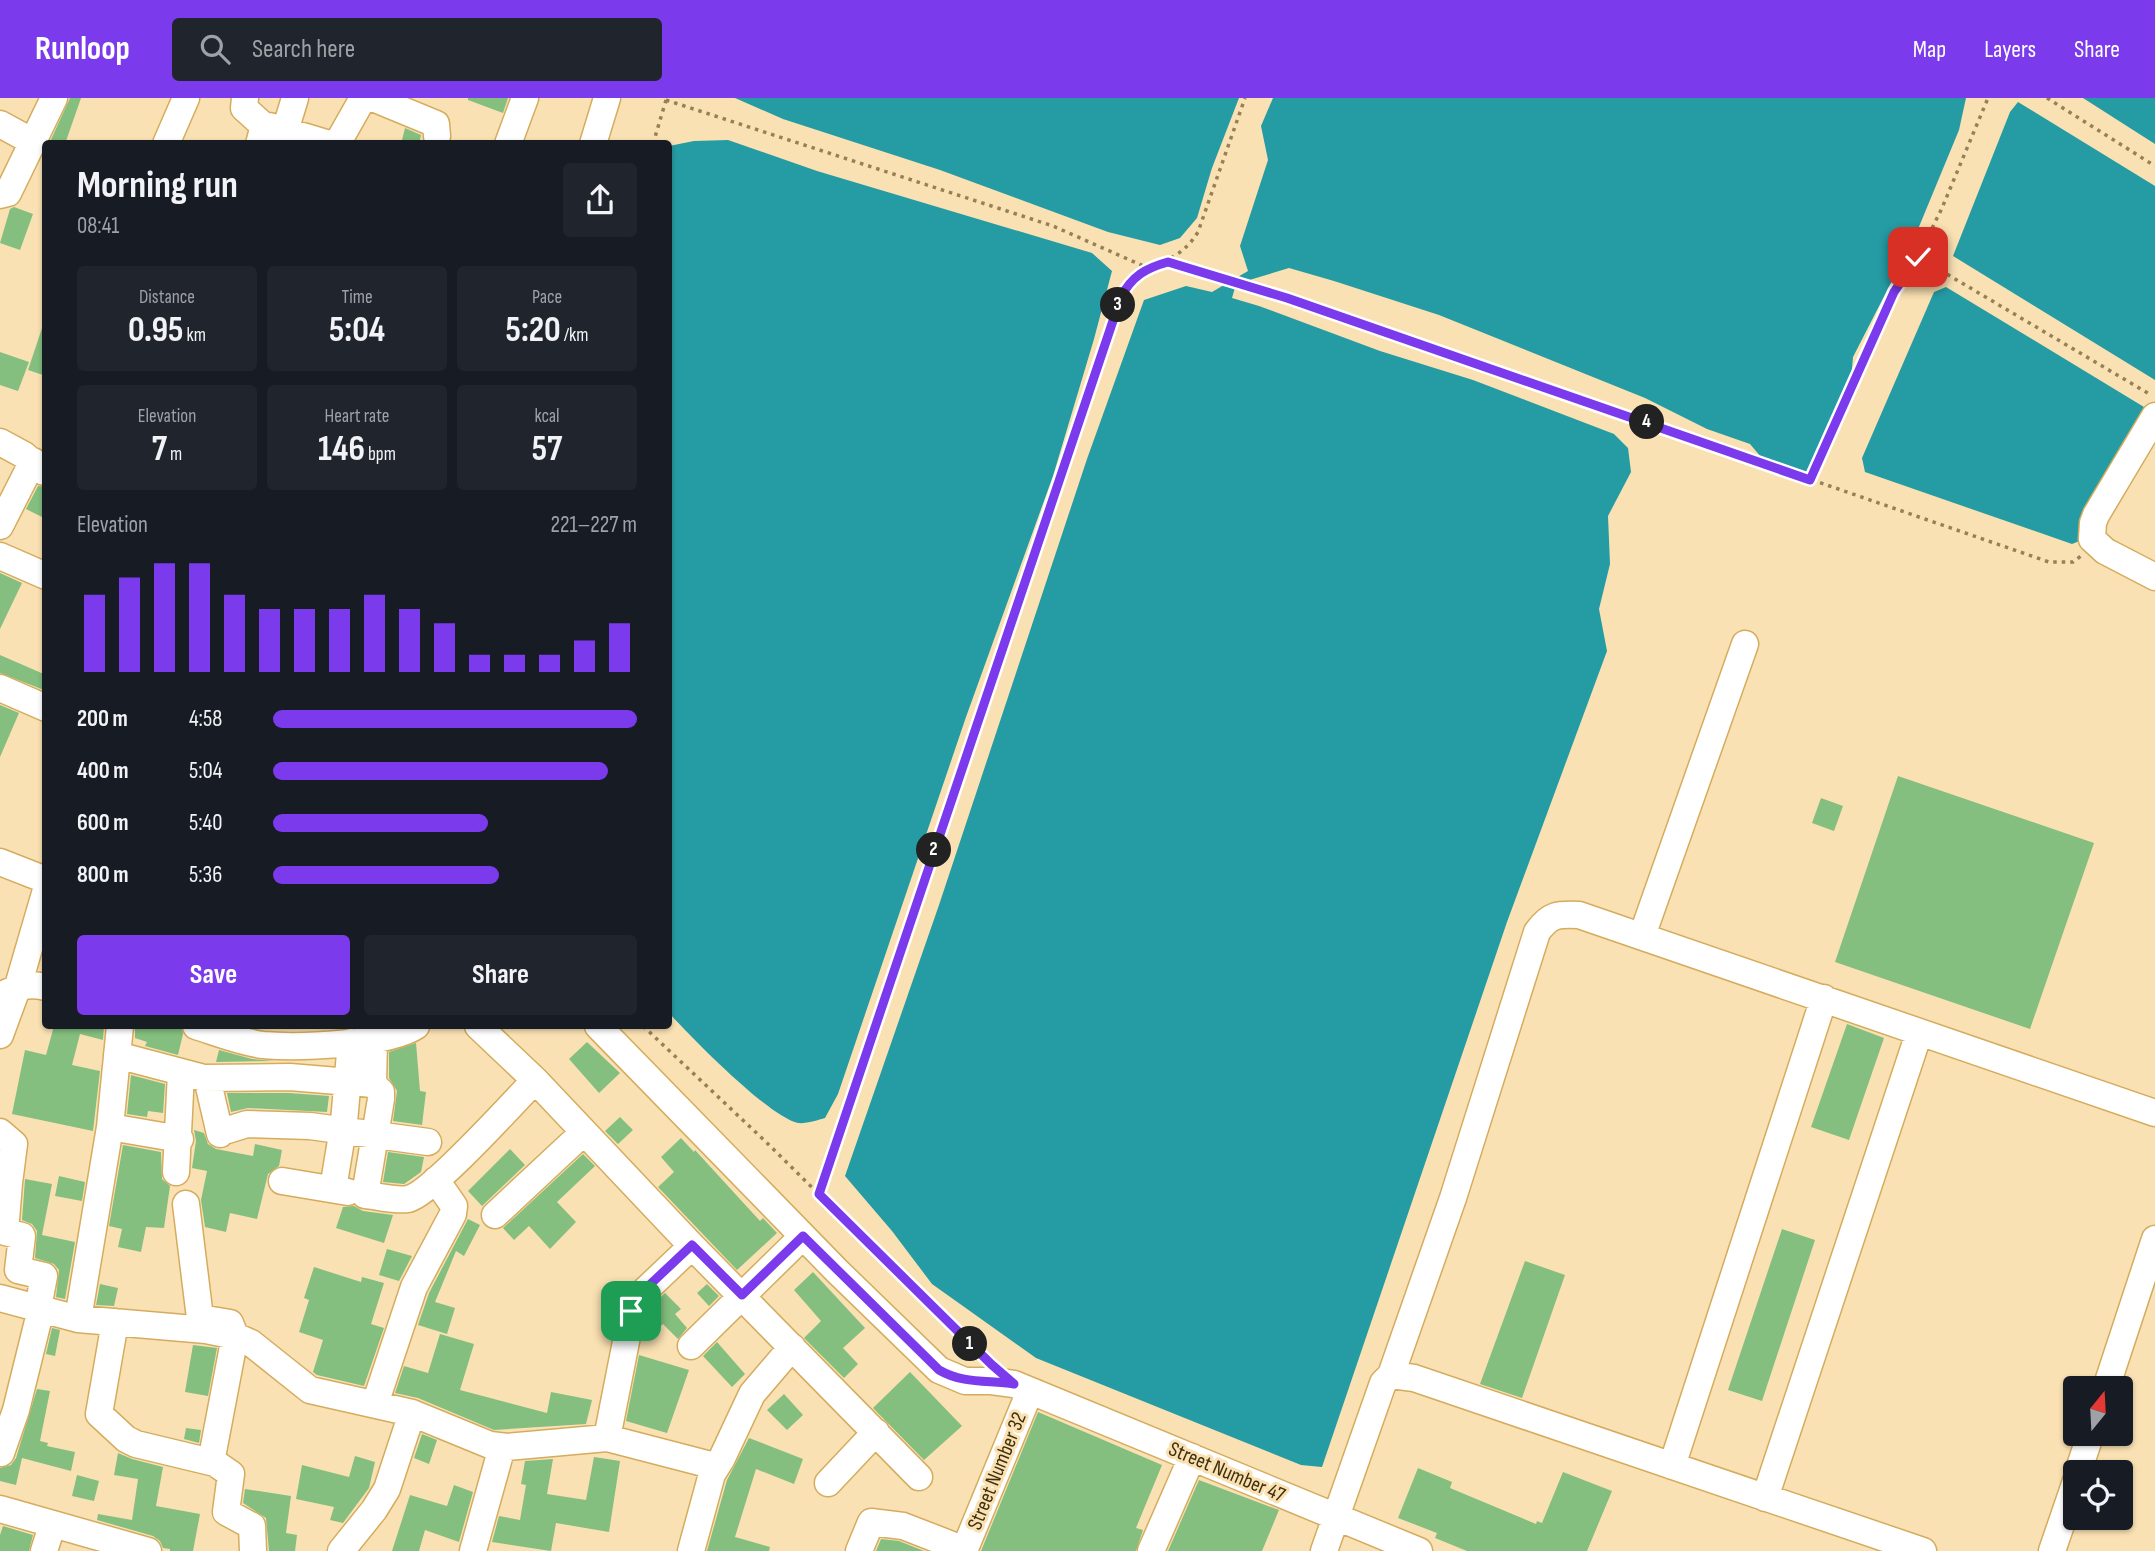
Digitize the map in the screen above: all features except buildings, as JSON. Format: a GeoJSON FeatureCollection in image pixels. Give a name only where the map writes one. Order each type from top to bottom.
{"type":"FeatureCollection","features":[{"type":"Feature","properties":{"kind":"street"},"geometry":{"type":"LineString","coordinates":[[0,195],[8,193],[54,98]]}},
{"type":"Feature","properties":{"kind":"street"},"geometry":{"type":"LineString","coordinates":[[168,140],[186,98]]}},
{"type":"Feature","properties":{"kind":"street"},"geometry":{"type":"LineString","coordinates":[[245,98],[244,108],[269,134],[306,140]]}},
{"type":"Feature","properties":{"kind":"street"},"geometry":{"type":"LineString","coordinates":[[269,134],[295,98]]}},
{"type":"Feature","properties":{"kind":"street"},"geometry":{"type":"LineString","coordinates":[[339,140],[363,98]]}},
{"type":"Feature","properties":{"kind":"street"},"geometry":{"type":"LineString","coordinates":[[373,98],[436,124],[442,140]]}},
{"type":"Feature","properties":{"kind":"street"},"geometry":{"type":"LineString","coordinates":[[509,140],[525,98]]}},
{"type":"Feature","properties":{"kind":"street"},"geometry":{"type":"LineString","coordinates":[[594,140],[607,98]]}},
{"type":"Feature","properties":{"kind":"street"},"geometry":{"type":"LineString","coordinates":[[0,124],[33,142]]}},
{"type":"Feature","properties":{"kind":"street"},"geometry":{"type":"LineString","coordinates":[[2155,416],[2096,515],[2092,532],[2092,539],[2097,545],[2155,577]]}},
{"type":"Feature","properties":{"kind":"street"},"geometry":{"type":"LineString","coordinates":[[0,442],[39,467],[0,526]]}},
{"type":"Feature","properties":{"kind":"street"},"geometry":{"type":"LineString","coordinates":[[0,556],[42,574]]}},
{"type":"Feature","properties":{"kind":"street"},"geometry":{"type":"LineString","coordinates":[[1642,936],[1745,644]]}},
{"type":"Feature","properties":{"kind":"street"},"geometry":{"type":"LineString","coordinates":[[0,688],[42,706]]}},
{"type":"Feature","properties":{"kind":"street"},"geometry":{"type":"LineString","coordinates":[[0,862],[42,878]]}},
{"type":"Feature","properties":{"kind":"street"},"geometry":{"type":"LineString","coordinates":[[0,1035],[9,990],[42,901]]}},
{"type":"Feature","properties":{"kind":"street"},"geometry":{"type":"LineString","coordinates":[[1324,1551],[1384,1382],[1391,1375],[1453,1198],[1537,932],[1545,922],[1559,914],[1579,915],[1642,936],[2155,1113]]}},
{"type":"Feature","properties":{"kind":"street"},"geometry":{"type":"LineString","coordinates":[[9,990],[28,984],[42,986]]}},
{"type":"Feature","properties":{"kind":"street"},"geometry":{"type":"LineString","coordinates":[[1672,1466],[1824,998]]}},
{"type":"Feature","properties":{"kind":"street"},"geometry":{"type":"LineString","coordinates":[[78,1319],[110,1127],[120,1029]]}},
{"type":"Feature","properties":{"kind":"street"},"geometry":{"type":"LineString","coordinates":[[206,1029],[254,1043],[308,1045],[362,1041],[411,1029]]}},
{"type":"Feature","properties":{"kind":"street"},"geometry":{"type":"LineString","coordinates":[[308,1045],[325,1029]]}},
{"type":"Feature","properties":{"kind":"street"},"geometry":{"type":"LineString","coordinates":[[481,1029],[535,1080],[919,1477]]}},
{"type":"Feature","properties":{"kind":"street","name":"Street Number 47"},"geometry":{"type":"LineString","coordinates":[[601,1029],[803,1236],[939,1370],[964,1381],[991,1381],[1026,1389],[1419,1551]]}},
{"type":"Feature","properties":{"kind":"street"},"geometry":{"type":"LineString","coordinates":[[1765,1498],[1919,1033]]}},
{"type":"Feature","properties":{"kind":"street"},"geometry":{"type":"LineString","coordinates":[[282,1181],[345,1191],[342,1132],[360,1084],[362,1041]]}},
{"type":"Feature","properties":{"kind":"street"},"geometry":{"type":"LineString","coordinates":[[117,1055],[194,1076],[290,1077],[360,1084],[381,1092],[365,1195],[409,1199],[436,1180],[535,1080]]}},
{"type":"Feature","properties":{"kind":"street"},"geometry":{"type":"LineString","coordinates":[[194,1076],[220,1133],[247,1124],[310,1126],[428,1142]]}},
{"type":"Feature","properties":{"kind":"street"},"geometry":{"type":"LineString","coordinates":[[176,1172],[180,1139],[194,1076]]}},
{"type":"Feature","properties":{"kind":"street"},"geometry":{"type":"LineString","coordinates":[[110,1127],[180,1139]]}},
{"type":"Feature","properties":{"kind":"street"},"geometry":{"type":"LineString","coordinates":[[0,1132],[14,1144],[5,1232],[22,1236],[18,1270],[44,1276],[16,1410],[0,1454]]}},
{"type":"Feature","properties":{"kind":"street"},"geometry":{"type":"LineString","coordinates":[[495,1215],[584,1132]]}},
{"type":"Feature","properties":{"kind":"street"},"geometry":{"type":"LineString","coordinates":[[375,1404],[414,1287],[453,1214],[454,1206],[436,1180]]}},
{"type":"Feature","properties":{"kind":"street"},"geometry":{"type":"LineString","coordinates":[[186,1204],[200,1318],[230,1323],[235,1336],[212,1457],[215,1464]]}},
{"type":"Feature","properties":{"kind":"street"},"geometry":{"type":"LineString","coordinates":[[691,1346],[803,1236]]}},
{"type":"Feature","properties":{"kind":"street"},"geometry":{"type":"LineString","coordinates":[[2110,1376],[2155,1238]]}},
{"type":"Feature","properties":{"kind":"street"},"geometry":{"type":"LineString","coordinates":[[607,1438],[634,1301],[692,1245]]}},
{"type":"Feature","properties":{"kind":"street"},"geometry":{"type":"LineString","coordinates":[[0,1298],[78,1319],[235,1336],[251,1343],[310,1390],[412,1413],[490,1445],[502,1447],[607,1438],[706,1463],[711,1465],[712,1474]]}},
{"type":"Feature","properties":{"kind":"street"},"geometry":{"type":"LineString","coordinates":[[115,1322],[99,1414],[135,1444],[215,1464],[231,1474],[226,1512],[253,1526],[253,1551]]}},
{"type":"Feature","properties":{"kind":"street"},"geometry":{"type":"LineString","coordinates":[[691,1551],[712,1474],[752,1394],[792,1347]]}},
{"type":"Feature","properties":{"kind":"street"},"geometry":{"type":"LineString","coordinates":[[1391,1375],[1414,1378],[1923,1551]]}},
{"type":"Feature","properties":{"kind":"street","name":"Street Number 32"},"geometry":{"type":"LineString","coordinates":[[964,1550],[1026,1389]]}},
{"type":"Feature","properties":{"kind":"street"},"geometry":{"type":"LineString","coordinates":[[341,1551],[387,1489],[412,1413]]}},
{"type":"Feature","properties":{"kind":"street"},"geometry":{"type":"LineString","coordinates":[[828,1483],[876,1432]]}},
{"type":"Feature","properties":{"kind":"street"},"geometry":{"type":"LineString","coordinates":[[475,1551],[502,1447]]}},
{"type":"Feature","properties":{"kind":"street"},"geometry":{"type":"LineString","coordinates":[[1151,1551],[1192,1457]]}},
{"type":"Feature","properties":{"kind":"street"},"geometry":{"type":"LineString","coordinates":[[0,1510],[52,1526],[96,1544],[148,1551]]}},
{"type":"Feature","properties":{"kind":"street"},"geometry":{"type":"LineString","coordinates":[[2052,1551],[2063,1519]]}},
{"type":"Feature","properties":{"kind":"street"},"geometry":{"type":"LineString","coordinates":[[859,1551],[871,1522],[903,1525],[964,1550]]}},
{"type":"Feature","properties":{"kind":"street"},"geometry":{"type":"LineString","coordinates":[[44,1551],[52,1526]]}},
{"type":"Feature","properties":{"kind":"path"},"geometry":{"type":"LineString","coordinates":[[819,1194],[1121,297],[1128,285],[1148,268],[1168,262],[1182,253],[1198,232],[1245,98]]}},
{"type":"Feature","properties":{"kind":"path"},"geometry":{"type":"LineString","coordinates":[[1810,480],[1894,292],[1918,257],[1988,98]]}},
{"type":"Feature","properties":{"kind":"path"},"geometry":{"type":"LineString","coordinates":[[2047,98],[2155,166]]}},
{"type":"Feature","properties":{"kind":"path"},"geometry":{"type":"LineString","coordinates":[[654,140],[667,99],[1053,226],[1148,268]]}},
{"type":"Feature","properties":{"kind":"path"},"geometry":{"type":"LineString","coordinates":[[1918,257],[2155,398]]}},
{"type":"Feature","properties":{"kind":"path"},"geometry":{"type":"LineString","coordinates":[[1168,262],[1287,298],[2049,562],[2073,562],[2097,545]]}},
{"type":"Feature","properties":{"kind":"path"},"geometry":{"type":"LineString","coordinates":[[646,1029],[819,1194],[981,1355],[1026,1389]]}},
{"type":"Feature","properties":{"kind":"water"},"geometry":{"type":"Polygon","coordinates":[[[735,98],[1239,98],[1212,168],[1197,218],[1180,238],[1160,245],[1108,232],[940,170],[783,119],[735,98]]]}},
{"type":"Feature","properties":{"kind":"water"},"geometry":{"type":"Polygon","coordinates":[[[1273,98],[1966,98],[1959,130],[1916,234],[1853,357],[1850,392],[1820,470],[1803,474],[1766,463],[1750,444],[1707,429],[1645,398],[1439,315],[1334,281],[1289,268],[1236,284],[1232,298],[1380,351],[1473,380],[1614,434],[1628,448],[1631,472],[1608,516],[1610,564],[1599,609],[1607,651],[1507,922],[1322,1467],[1301,1465],[1036,1358],[932,1284],[845,1176],[939,905],[1087,459],[1144,300],[1186,286],[1212,292],[1248,271],[1240,246],[1268,160],[1261,126],[1273,98]]]}},
{"type":"Feature","properties":{"kind":"water"},"geometry":{"type":"Polygon","coordinates":[[[2083,98],[2155,98],[2155,144],[2083,98]]]}},
{"type":"Feature","properties":{"kind":"water"},"geometry":{"type":"Polygon","coordinates":[[[2018,102],[2155,186],[2155,380],[1953,256],[2010,112],[2018,102]]]}},
{"type":"Feature","properties":{"kind":"water"},"geometry":{"type":"Polygon","coordinates":[[[728,140],[817,171],[1092,253],[1112,271],[1053,476],[966,717],[838,1094],[825,1118],[805,1123],[785,1118],[769,1107],[712,1057],[672,1016],[672,145],[694,141],[728,140]]]}},
{"type":"Feature","properties":{"kind":"water"},"geometry":{"type":"Polygon","coordinates":[[[1946,287],[2144,407],[2148,417],[2087,538],[2072,544],[1865,472],[1862,458],[1934,292],[1946,287]]]}},
{"type":"Feature","properties":{"kind":"route"},"geometry":{"type":"LineString","coordinates":[[631,1311],[634,1301],[641,1293],[692,1245],[742,1295],[803,1236],[939,1370],[964,1381],[1014,1384],[819,1194],[1121,297],[1136,276],[1148,268],[1168,262],[1287,298],[1810,480],[1894,292],[1918,257]]}}]}
